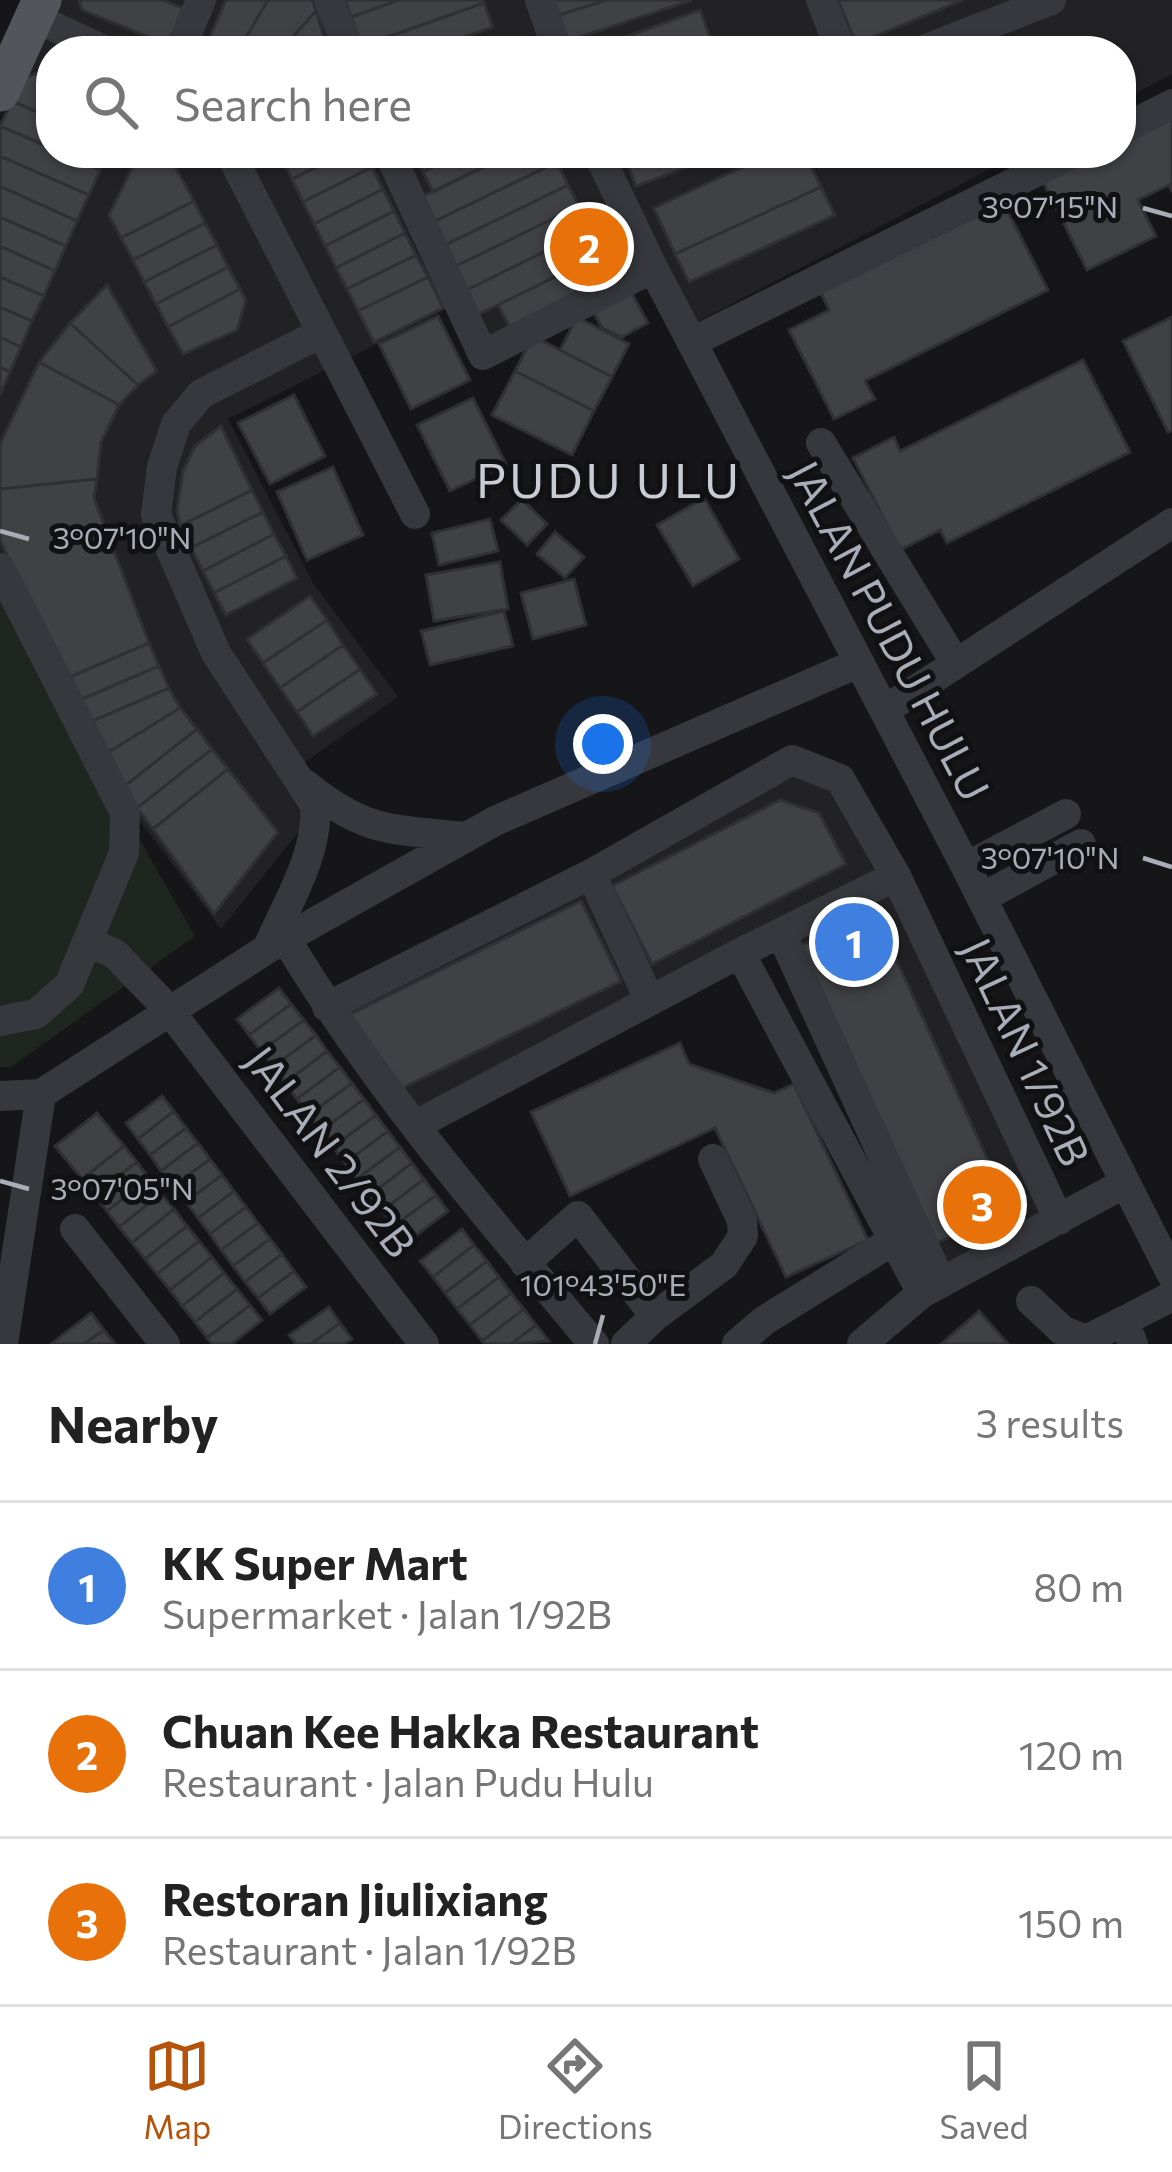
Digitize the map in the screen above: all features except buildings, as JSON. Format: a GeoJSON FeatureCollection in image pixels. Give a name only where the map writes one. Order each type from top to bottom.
{"type":"FeatureCollection","features":[{"type":"Feature","properties":{"kind":"main road"},"geometry":{"type":"LineString","coordinates":[[0,92],[39,9]]}},
{"type":"Feature","properties":{"kind":"street"},"geometry":{"type":"LineString","coordinates":[[186,36],[201,0]]}},
{"type":"Feature","properties":{"kind":"street"},"geometry":{"type":"LineString","coordinates":[[329,0],[343,36]]}},
{"type":"Feature","properties":{"kind":"street"},"geometry":{"type":"LineString","coordinates":[[540,0],[552,36]]}},
{"type":"Feature","properties":{"kind":"street"},"geometry":{"type":"LineString","coordinates":[[821,0],[835,36]]}},
{"type":"Feature","properties":{"kind":"street"},"geometry":{"type":"LineString","coordinates":[[959,36],[1051,0]]}},
{"type":"Feature","properties":{"kind":"street"},"geometry":{"type":"LineString","coordinates":[[39,9],[82,36]]}},
{"type":"Feature","properties":{"kind":"street"},"geometry":{"type":"LineString","coordinates":[[1136,122],[1172,104]]}},
{"type":"Feature","properties":{"kind":"street"},"geometry":{"type":"LineString","coordinates":[[238,168],[415,514]]}},
{"type":"Feature","properties":{"kind":"street"},"geometry":{"type":"LineString","coordinates":[[395,168],[483,355],[653,268]]}},
{"type":"Feature","properties":{"kind":"street","name":"JALAN PUDU HULU"},"geometry":{"type":"LineString","coordinates":[[605,168],[1172,1275]]}},
{"type":"Feature","properties":{"kind":"street"},"geometry":{"type":"LineString","coordinates":[[692,342],[1044,168]]}},
{"type":"Feature","properties":{"kind":"street"},"geometry":{"type":"LineString","coordinates":[[277,944],[317,827],[315,805],[216,653],[156,515],[162,467],[176,424],[201,394],[321,333]]}},
{"type":"Feature","properties":{"kind":"street"},"geometry":{"type":"LineString","coordinates":[[821,443],[956,664]]}},
{"type":"Feature","properties":{"kind":"street"},"geometry":{"type":"LineString","coordinates":[[885,710],[1172,523]]}},
{"type":"Feature","properties":{"kind":"street"},"geometry":{"type":"LineString","coordinates":[[0,568],[124,813],[124,853],[70,986],[36,1014],[0,1021]]}},
{"type":"Feature","properties":{"kind":"street"},"geometry":{"type":"LineString","coordinates":[[0,1096],[41,1094],[277,944],[465,837],[858,663]]}},
{"type":"Feature","properties":{"kind":"street","name":"JALAN 1/92B"},"geometry":{"type":"LineString","coordinates":[[327,1007],[591,874],[792,760],[840,779],[896,876],[1059,1220],[932,1288],[862,1344]]}},
{"type":"Feature","properties":{"kind":"street"},"geometry":{"type":"LineString","coordinates":[[303,783],[340,812],[382,829],[465,837]]}},
{"type":"Feature","properties":{"kind":"street"},"geometry":{"type":"LineString","coordinates":[[966,867],[1066,814]]}},
{"type":"Feature","properties":{"kind":"street"},"geometry":{"type":"LineString","coordinates":[[982,898],[1082,844]]}},
{"type":"Feature","properties":{"kind":"street"},"geometry":{"type":"LineString","coordinates":[[591,874],[650,1000]]}},
{"type":"Feature","properties":{"kind":"street"},"geometry":{"type":"LineString","coordinates":[[416,1125],[896,876]]}},
{"type":"Feature","properties":{"kind":"street"},"geometry":{"type":"LineString","coordinates":[[781,933],[932,1288]]}},
{"type":"Feature","properties":{"kind":"street","name":"JALAN 2/92B"},"geometry":{"type":"LineString","coordinates":[[88,941],[115,954],[169,1010],[424,1344]]}},
{"type":"Feature","properties":{"kind":"street"},"geometry":{"type":"LineString","coordinates":[[277,944],[525,1263],[594,1344]]}},
{"type":"Feature","properties":{"kind":"street"},"geometry":{"type":"LineString","coordinates":[[740,953],[894,1240],[932,1288]]}},
{"type":"Feature","properties":{"kind":"street"},"geometry":{"type":"LineString","coordinates":[[2,1344],[41,1094]]}},
{"type":"Feature","properties":{"kind":"street"},"geometry":{"type":"LineString","coordinates":[[626,1344],[724,1265],[743,1236],[742,1221],[713,1159]]}},
{"type":"Feature","properties":{"kind":"street"},"geometry":{"type":"LineString","coordinates":[[1059,1220],[1125,1183]]}},
{"type":"Feature","properties":{"kind":"street"},"geometry":{"type":"LineString","coordinates":[[525,1263],[578,1216],[656,1316]]}},
{"type":"Feature","properties":{"kind":"street"},"geometry":{"type":"LineString","coordinates":[[75,1229],[165,1344]]}},
{"type":"Feature","properties":{"kind":"street"},"geometry":{"type":"LineString","coordinates":[[737,1344],[766,1320],[894,1240]]}},
{"type":"Feature","properties":{"kind":"street"},"geometry":{"type":"LineString","coordinates":[[1031,1301],[1062,1330],[1085,1340],[1128,1333],[1172,1296]]}},
{"type":"Feature","properties":{"kind":"shaded area"},"geometry":{"type":"Polygon","coordinates":[[[60,0],[528,0],[540,36],[43,36],[60,0]]]}},
{"type":"Feature","properties":{"kind":"shaded area"},"geometry":{"type":"Polygon","coordinates":[[[551,0],[1172,0],[1172,74],[1136,93],[1136,36],[563,36],[551,0]]]}},
{"type":"Feature","properties":{"kind":"shaded area"},"geometry":{"type":"Polygon","coordinates":[[[36,52],[36,168],[592,168],[641,267],[476,352],[452,306],[228,419],[313,583],[398,697],[288,774],[307,821],[221,929],[130,808],[0,556],[0,129],[36,52]]]}},
{"type":"Feature","properties":{"kind":"shaded area"},"geometry":{"type":"Polygon","coordinates":[[[618,168],[992,168],[697,322],[618,168]]]}},
{"type":"Feature","properties":{"kind":"shaded area"},"geometry":{"type":"Polygon","coordinates":[[[0,598],[195,936],[11,1067],[0,1067],[0,598]]]}},
{"type":"Feature","properties":{"kind":"shaded area"},"geometry":{"type":"Polygon","coordinates":[[[793,772],[834,788],[893,894],[1046,1213],[943,1272],[784,924],[418,1117],[339,1010],[793,772]]]}},
{"type":"Feature","properties":{"kind":"place","name":"Chuan Kee Hakka Restaurant"},"geometry":{"type":"Point","coordinates":[589,247]}},
{"type":"Feature","properties":{"kind":"place","name":"KK Super Mart"},"geometry":{"type":"Point","coordinates":[854,942]}},
{"type":"Feature","properties":{"kind":"place","name":"Restoran Jiulixiang"},"geometry":{"type":"Point","coordinates":[982,1205]}},
{"type":"Feature","properties":{"kind":"district","name":"PUDU ULU"},"geometry":{"type":"Point","coordinates":[609,481]}}]}
